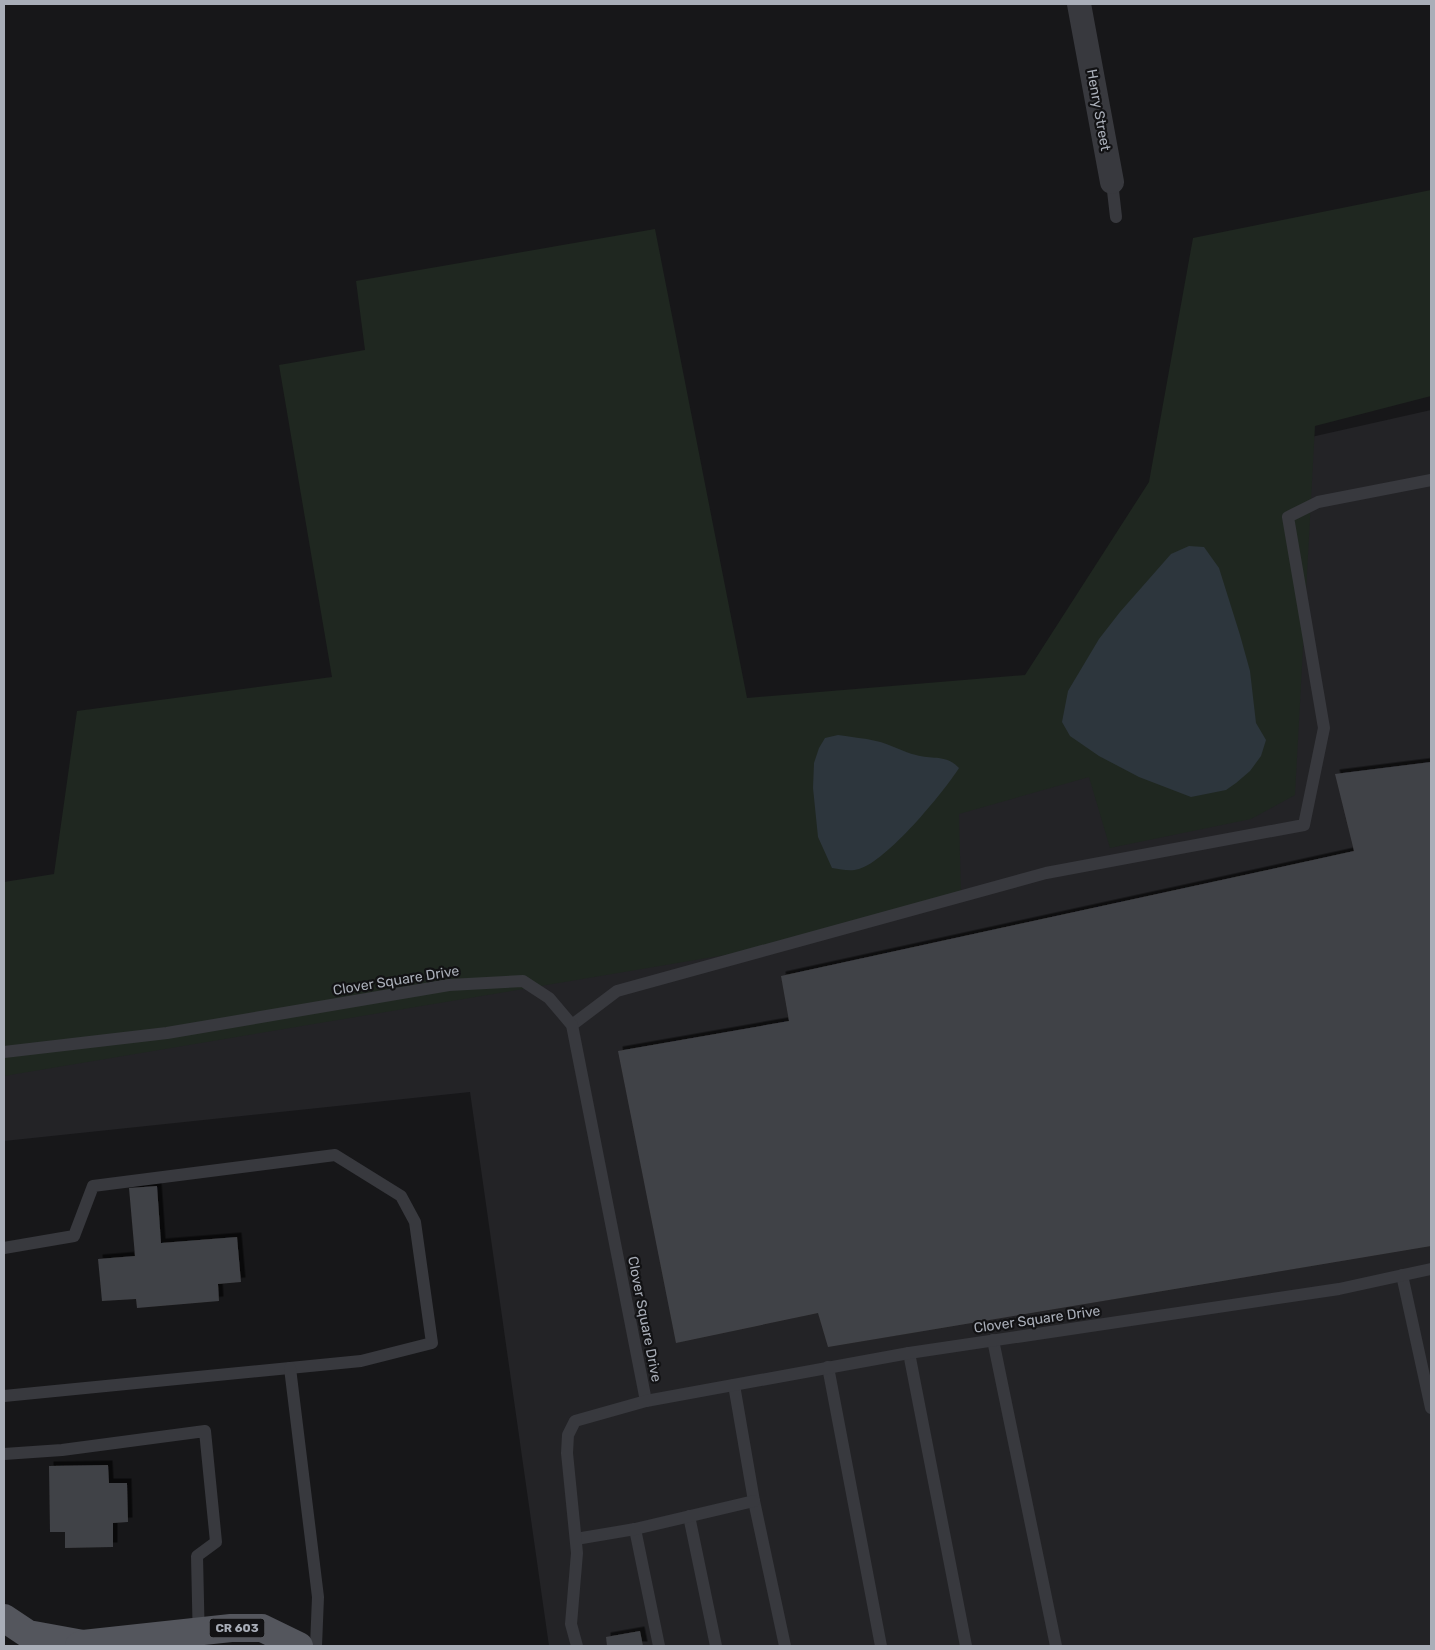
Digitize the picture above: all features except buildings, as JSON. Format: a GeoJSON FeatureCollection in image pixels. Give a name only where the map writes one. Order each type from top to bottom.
{"type":"FeatureCollection","features":[{"type":"Feature","properties":{"kind":"main road","name":"CR 603"},"geometry":{"type":"LineString","coordinates":[[4,1618],[28,1634],[81,1645],[199,1639],[231,1628],[262,1628],[299,1646]]}},
{"type":"Feature","properties":{"kind":"street","name":"Henry Street"},"geometry":{"type":"LineString","coordinates":[[1079,4],[1112,182]]}},
{"type":"Feature","properties":{"kind":"lane","name":"Henry Street"},"geometry":{"type":"LineString","coordinates":[[1112,182],[1116,218]]}},
{"type":"Feature","properties":{"kind":"lane"},"geometry":{"type":"LineString","coordinates":[[572,1025],[617,991],[1046,873],[1304,825],[1324,728],[1288,517],[1318,502],[1431,480]]}},
{"type":"Feature","properties":{"kind":"lane","name":"Clover Square Drive"},"geometry":{"type":"LineString","coordinates":[[4,1052],[167,1033],[449,985],[523,981],[549,998],[572,1025],[646,1401],[909,1353],[1339,1289],[1431,1270]]}},
{"type":"Feature","properties":{"kind":"lane"},"geometry":{"type":"LineString","coordinates":[[4,1248],[74,1236],[93,1186],[336,1156],[401,1196],[415,1222],[432,1343],[361,1361],[4,1396]]}},
{"type":"Feature","properties":{"kind":"lane"},"geometry":{"type":"LineString","coordinates":[[1402,1275],[1431,1408]]}},
{"type":"Feature","properties":{"kind":"lane"},"geometry":{"type":"LineString","coordinates":[[993,1340],[1056,1646]]}},
{"type":"Feature","properties":{"kind":"lane"},"geometry":{"type":"LineString","coordinates":[[909,1353],[966,1646]]}},
{"type":"Feature","properties":{"kind":"lane"},"geometry":{"type":"LineString","coordinates":[[828,1367],[881,1646]]}},
{"type":"Feature","properties":{"kind":"lane"},"geometry":{"type":"LineString","coordinates":[[290,1368],[318,1597],[316,1646]]}},
{"type":"Feature","properties":{"kind":"lane"},"geometry":{"type":"LineString","coordinates":[[734,1385],[754,1501],[785,1646]]}},
{"type":"Feature","properties":{"kind":"lane"},"geometry":{"type":"LineString","coordinates":[[576,1646],[571,1624],[577,1553],[566,1453],[568,1435],[575,1422],[646,1401]]}},
{"type":"Feature","properties":{"kind":"lane"},"geometry":{"type":"LineString","coordinates":[[4,1454],[62,1450],[205,1431],[216,1542],[197,1556],[199,1639]]}},
{"type":"Feature","properties":{"kind":"lane"},"geometry":{"type":"LineString","coordinates":[[576,1539],[634,1529],[754,1501]]}},
{"type":"Feature","properties":{"kind":"lane"},"geometry":{"type":"LineString","coordinates":[[689,1516],[716,1646]]}},
{"type":"Feature","properties":{"kind":"lane"},"geometry":{"type":"LineString","coordinates":[[634,1529],[660,1646]]}},
{"type":"Feature","properties":{"kind":"shaded area"},"geometry":{"type":"Polygon","coordinates":[[[1431,190],[1431,396],[1315,426],[1295,795],[1251,819],[1110,848],[1089,777],[959,814],[961,896],[803,942],[4,1076],[4,882],[54,874],[77,711],[332,677],[279,365],[365,350],[356,281],[655,229],[747,698],[1025,675],[1149,482],[1193,238],[1431,190]]]}},
{"type":"Feature","properties":{"kind":"shaded area"},"geometry":{"type":"Polygon","coordinates":[[[1431,410],[1431,1646],[549,1646],[470,1092],[4,1141],[4,1021],[829,904],[1249,451],[1431,410]]]}},
{"type":"Feature","properties":{"kind":"shaded area"},"geometry":{"type":"Polygon","coordinates":[[[1189,546],[1204,547],[1219,568],[1250,671],[1256,723],[1266,740],[1261,756],[1250,771],[1236,783],[1226,790],[1191,797],[1139,777],[1099,756],[1070,736],[1062,722],[1068,691],[1099,639],[1171,554],[1189,546]]]}},
{"type":"Feature","properties":{"kind":"shaded area"},"geometry":{"type":"Polygon","coordinates":[[[838,735],[876,741],[916,755],[944,759],[959,768],[928,809],[899,840],[871,863],[855,870],[832,868],[818,837],[813,788],[814,763],[825,738],[838,735]]]}}]}
